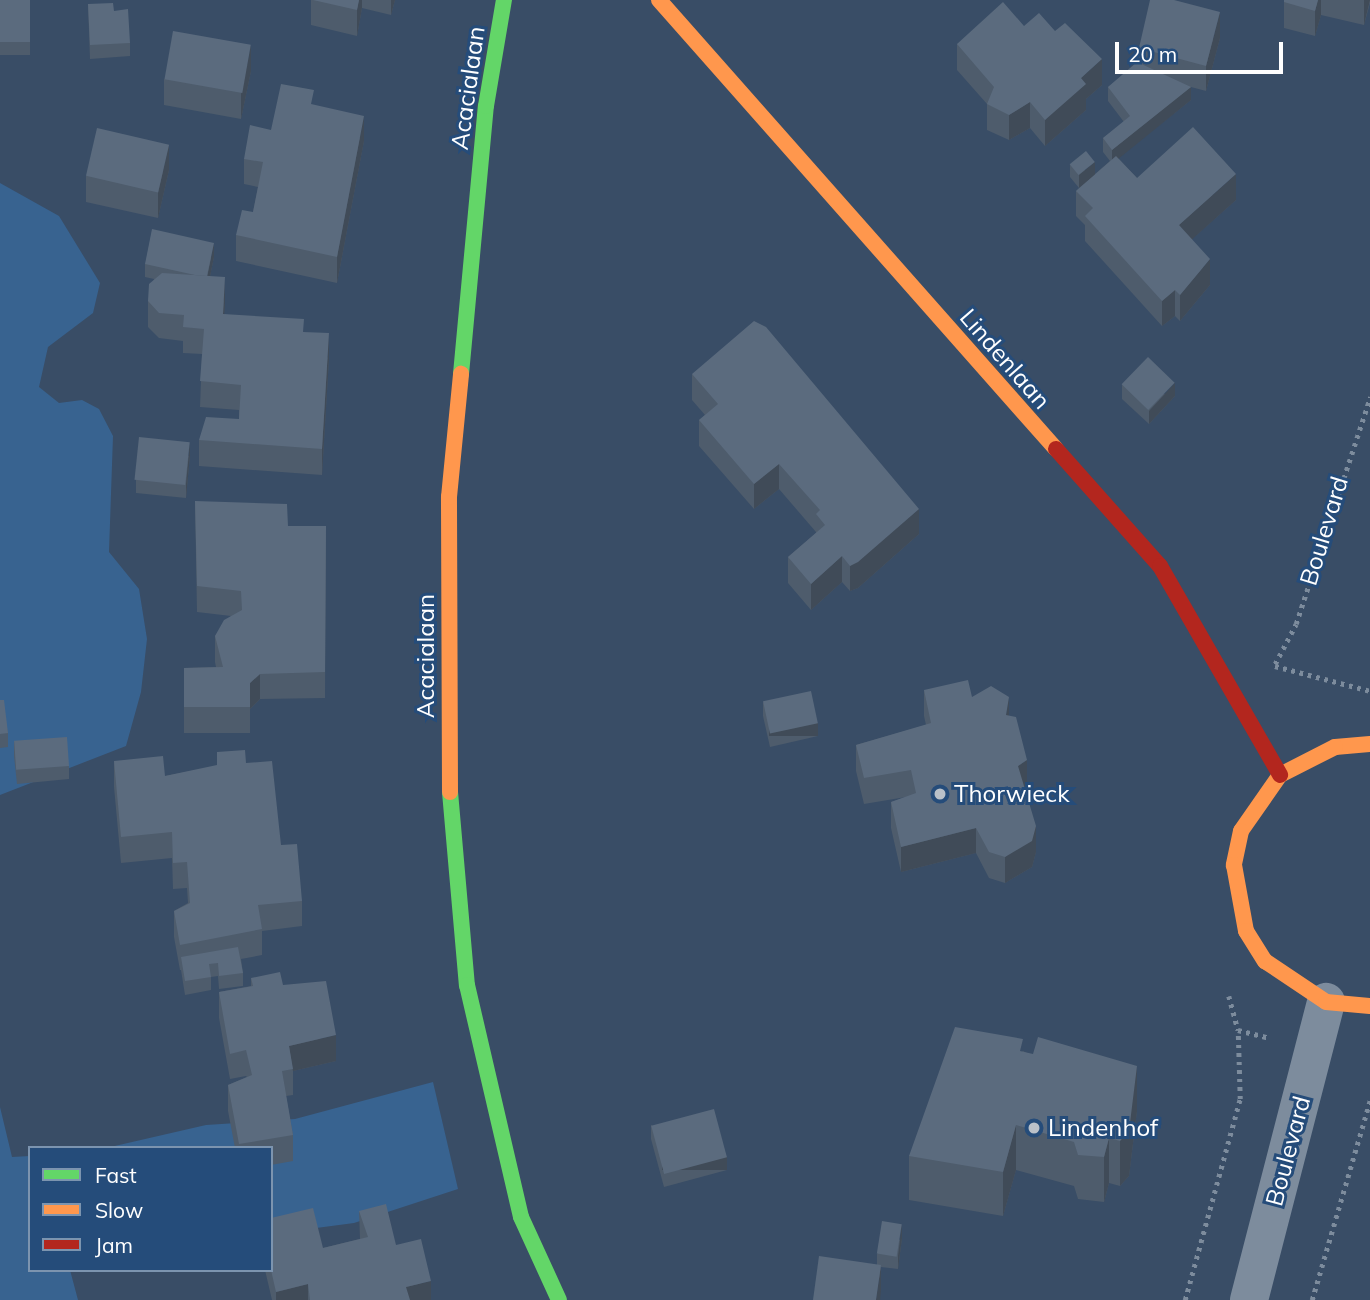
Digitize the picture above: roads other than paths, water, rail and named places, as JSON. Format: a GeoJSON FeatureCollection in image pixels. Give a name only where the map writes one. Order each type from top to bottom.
{"type":"FeatureCollection","features":[{"type":"Feature","properties":{"kind":"street","name":"Acacialaan"},"geometry":{"type":"LineString","coordinates":[[505,0],[486,106],[449,497],[450,795],[467,985],[521,1217],[559,1300]]}},
{"type":"Feature","properties":{"kind":"street","name":"Lindenlaan"},"geometry":{"type":"LineString","coordinates":[[659,0],[1160,566],[1280,775]]}},
{"type":"Feature","properties":{"kind":"street"},"geometry":{"type":"LineString","coordinates":[[1370,744],[1335,747],[1280,775],[1241,831],[1236,899],[1265,961],[1326,1003],[1370,1006]]}},
{"type":"Feature","properties":{"kind":"street","name":"Boulevard"},"geometry":{"type":"LineString","coordinates":[[1249,1300],[1326,1003]]}},
{"type":"Feature","properties":{"kind":"place","name":"Thorwieck"},"geometry":{"type":"Point","coordinates":[940,794]}},
{"type":"Feature","properties":{"kind":"place","name":"Lindenhof"},"geometry":{"type":"Point","coordinates":[1034,1128]}}]}
